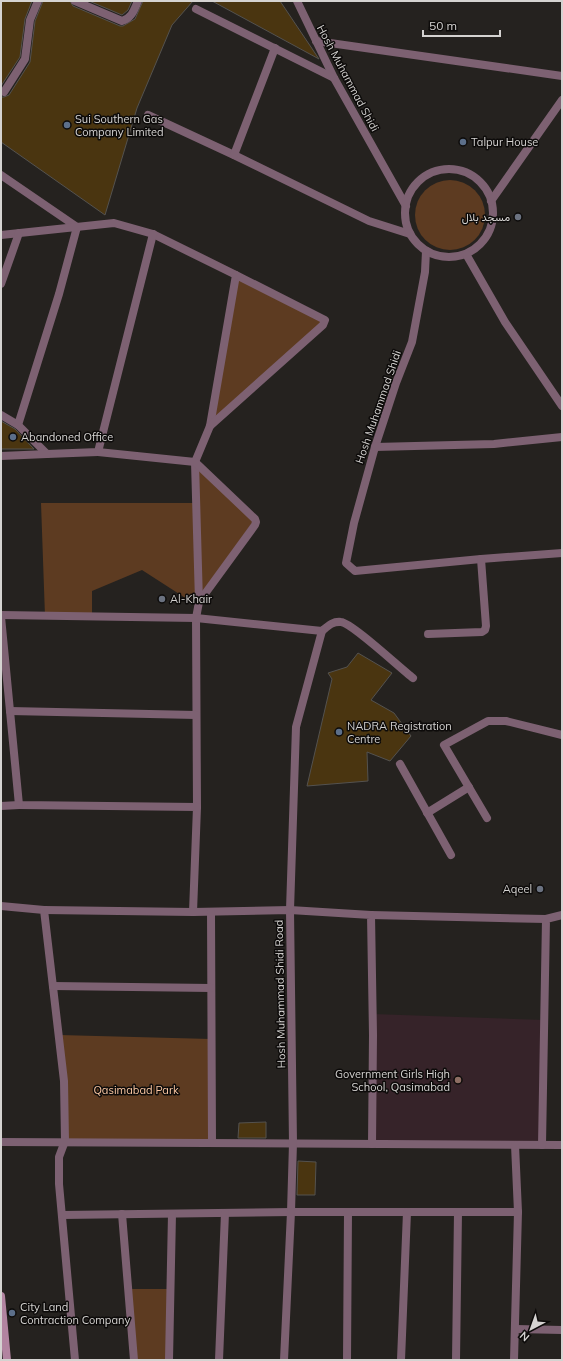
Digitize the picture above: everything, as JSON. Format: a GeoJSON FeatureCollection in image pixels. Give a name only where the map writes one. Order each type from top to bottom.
{"type":"FeatureCollection","features":[{"type":"Feature","properties":{"kind":"main road"},"geometry":{"type":"LineString","coordinates":[[1,1296],[7,1360]]}},
{"type":"Feature","properties":{"kind":"street"},"geometry":{"type":"LineString","coordinates":[[4,92],[25,59],[30,20],[38,1]]}},
{"type":"Feature","properties":{"kind":"street"},"geometry":{"type":"LineString","coordinates":[[75,1],[122,21],[127,20],[131,16],[138,1]]}},
{"type":"Feature","properties":{"kind":"street","name":"Hosh Muhammad Shidi"},"geometry":{"type":"LineString","coordinates":[[297,1],[334,78],[406,206]]}},
{"type":"Feature","properties":{"kind":"street"},"geometry":{"type":"LineString","coordinates":[[196,9],[334,78]]}},
{"type":"Feature","properties":{"kind":"street"},"geometry":{"type":"LineString","coordinates":[[316,41],[562,76]]}},
{"type":"Feature","properties":{"kind":"street"},"geometry":{"type":"LineString","coordinates":[[234,155],[275,48]]}},
{"type":"Feature","properties":{"kind":"street"},"geometry":{"type":"LineString","coordinates":[[491,201],[562,100]]}},
{"type":"Feature","properties":{"kind":"street"},"geometry":{"type":"LineString","coordinates":[[148,115],[369,221],[410,234]]}},
{"type":"Feature","properties":{"kind":"street"},"geometry":{"type":"LineString","coordinates":[[446,170],[461,171],[474,178],[485,188],[491,201],[493,212],[492,222],[489,233],[479,245],[466,254],[452,257],[439,256],[426,251],[410,234],[406,220],[406,206],[411,192],[420,181],[432,173],[446,170]]}},
{"type":"Feature","properties":{"kind":"street"},"geometry":{"type":"LineString","coordinates":[[1,175],[77,227]]}},
{"type":"Feature","properties":{"kind":"street"},"geometry":{"type":"LineString","coordinates":[[1,235],[114,223],[153,234],[325,320],[323,325],[210,426]]}},
{"type":"Feature","properties":{"kind":"street"},"geometry":{"type":"LineString","coordinates":[[18,425],[59,294],[77,227]]}},
{"type":"Feature","properties":{"kind":"street"},"geometry":{"type":"LineString","coordinates":[[1,284],[19,233]]}},
{"type":"Feature","properties":{"kind":"street"},"geometry":{"type":"LineString","coordinates":[[98,452],[153,234]]}},
{"type":"Feature","properties":{"kind":"street","name":"Hosh Muhammad Shidi"},"geometry":{"type":"LineString","coordinates":[[426,251],[425,272],[412,342],[396,383],[375,447],[354,524],[346,563],[355,571],[481,559]]}},
{"type":"Feature","properties":{"kind":"street"},"geometry":{"type":"LineString","coordinates":[[466,254],[505,322],[562,406]]}},
{"type":"Feature","properties":{"kind":"street"},"geometry":{"type":"LineString","coordinates":[[193,912],[198,807],[196,618],[199,602],[196,462],[210,426],[236,275]]}},
{"type":"Feature","properties":{"kind":"street"},"geometry":{"type":"LineString","coordinates":[[1,414],[18,425],[47,454]]}},
{"type":"Feature","properties":{"kind":"street"},"geometry":{"type":"LineString","coordinates":[[375,447],[494,444],[562,437]]}},
{"type":"Feature","properties":{"kind":"street"},"geometry":{"type":"LineString","coordinates":[[1,456],[98,452],[196,462],[255,519],[256,522],[199,602]]}},
{"type":"Feature","properties":{"kind":"street"},"geometry":{"type":"LineString","coordinates":[[428,634],[482,632],[485,630],[486,626],[481,559],[562,553]]}},
{"type":"Feature","properties":{"kind":"street"},"geometry":{"type":"LineString","coordinates":[[19,805],[1,616],[196,618],[322,631],[331,623],[342,622],[359,633],[413,678]]}},
{"type":"Feature","properties":{"kind":"street","name":"Hosh Muhammad Shidi Road"},"geometry":{"type":"LineString","coordinates":[[284,1360],[293,1143],[290,910],[296,727],[322,631]]}},
{"type":"Feature","properties":{"kind":"street"},"geometry":{"type":"LineString","coordinates":[[10,711],[196,715]]}},
{"type":"Feature","properties":{"kind":"street"},"geometry":{"type":"LineString","coordinates":[[487,818],[444,745],[488,721],[506,721],[562,735]]}},
{"type":"Feature","properties":{"kind":"street"},"geometry":{"type":"LineString","coordinates":[[400,764],[451,855]]}},
{"type":"Feature","properties":{"kind":"street"},"geometry":{"type":"LineString","coordinates":[[427,812],[469,787]]}},
{"type":"Feature","properties":{"kind":"street"},"geometry":{"type":"LineString","coordinates":[[1,806],[198,807]]}},
{"type":"Feature","properties":{"kind":"street"},"geometry":{"type":"LineString","coordinates":[[1,906],[44,910],[193,912],[290,910],[371,916],[546,919],[562,915]]}},
{"type":"Feature","properties":{"kind":"street"},"geometry":{"type":"LineString","coordinates":[[44,910],[64,1081],[65,1141],[59,1157],[59,1184],[75,1360]]}},
{"type":"Feature","properties":{"kind":"street"},"geometry":{"type":"LineString","coordinates":[[211,912],[212,1143]]}},
{"type":"Feature","properties":{"kind":"street"},"geometry":{"type":"LineString","coordinates":[[371,916],[373,1035],[372,1144]]}},
{"type":"Feature","properties":{"kind":"street"},"geometry":{"type":"LineString","coordinates":[[542,1145],[546,919]]}},
{"type":"Feature","properties":{"kind":"street"},"geometry":{"type":"LineString","coordinates":[[53,986],[212,988]]}},
{"type":"Feature","properties":{"kind":"street"},"geometry":{"type":"LineString","coordinates":[[1,1142],[65,1141],[562,1145]]}},
{"type":"Feature","properties":{"kind":"street"},"geometry":{"type":"LineString","coordinates":[[514,1360],[518,1212],[515,1145]]}},
{"type":"Feature","properties":{"kind":"street"},"geometry":{"type":"LineString","coordinates":[[62,1215],[291,1212],[518,1212]]}},
{"type":"Feature","properties":{"kind":"street"},"geometry":{"type":"LineString","coordinates":[[347,1360],[348,1212]]}},
{"type":"Feature","properties":{"kind":"street"},"geometry":{"type":"LineString","coordinates":[[401,1360],[408,1212]]}},
{"type":"Feature","properties":{"kind":"street"},"geometry":{"type":"LineString","coordinates":[[456,1360],[458,1212]]}},
{"type":"Feature","properties":{"kind":"street"},"geometry":{"type":"LineString","coordinates":[[220,1360],[225,1213]]}},
{"type":"Feature","properties":{"kind":"street"},"geometry":{"type":"LineString","coordinates":[[122,1214],[134,1360]]}},
{"type":"Feature","properties":{"kind":"street"},"geometry":{"type":"LineString","coordinates":[[168,1360],[172,1214]]}},
{"type":"Feature","properties":{"kind":"street"},"geometry":{"type":"LineString","coordinates":[[516,1329],[562,1330]]}},
{"type":"Feature","properties":{"kind":"shaded area","name":"Government Girls High School, Qasimabad"},"geometry":{"type":"Polygon","coordinates":[[[373,1014],[544,1020],[542,1145],[372,1144],[373,1014]]]}},
{"type":"Feature","properties":{"kind":"green space"},"geometry":{"type":"Polygon","coordinates":[[[450,180],[463,183],[475,190],[482,202],[485,215],[482,228],[475,240],[463,247],[450,250],[437,247],[425,240],[418,228],[415,215],[418,202],[425,190],[437,183],[450,180]]]}},
{"type":"Feature","properties":{"kind":"green space"},"geometry":{"type":"Polygon","coordinates":[[[236,275],[325,320],[210,426],[236,275]]]}},
{"type":"Feature","properties":{"kind":"green space"},"geometry":{"type":"Polygon","coordinates":[[[195,462],[255,519],[199,597],[187,599],[142,570],[92,591],[92,616],[45,616],[41,503],[196,503],[195,462]]]}},
{"type":"Feature","properties":{"kind":"green space","name":"Qasimabad Park"},"geometry":{"type":"Polygon","coordinates":[[[59,1035],[211,1039],[212,1143],[65,1141],[59,1035]]]}},
{"type":"Feature","properties":{"kind":"green space"},"geometry":{"type":"Polygon","coordinates":[[[128,1289],[170,1289],[169,1360],[134,1360],[128,1289]]]}},
{"type":"Feature","properties":{"kind":"building"},"geometry":{"type":"Polygon","coordinates":[[[1,1],[32,1],[25,19],[20,57],[1,86],[1,1]]]}},
{"type":"Feature","properties":{"kind":"building","name":"Sui Southern Gas Company Limited"},"geometry":{"type":"Polygon","coordinates":[[[43,1],[70,1],[73,6],[123,26],[135,19],[143,1],[193,1],[172,25],[137,108],[105,215],[1,142],[1,97],[9,95],[30,62],[35,21],[43,1]]]}},
{"type":"Feature","properties":{"kind":"building"},"geometry":{"type":"Polygon","coordinates":[[[89,1],[132,1],[128,10],[122,15],[89,1]]]}},
{"type":"Feature","properties":{"kind":"building"},"geometry":{"type":"Polygon","coordinates":[[[212,1],[280,1],[319,59],[212,1]]]}},
{"type":"Feature","properties":{"kind":"building","name":"Abandoned Office"},"geometry":{"type":"Polygon","coordinates":[[[1,421],[15,429],[34,449],[1,449],[1,421]]]}},
{"type":"Feature","properties":{"kind":"building"},"geometry":{"type":"Polygon","coordinates":[[[358,653],[392,673],[371,700],[394,713],[411,736],[390,761],[367,752],[368,781],[307,786],[332,679],[328,673],[347,667],[358,653]]]}},
{"type":"Feature","properties":{"kind":"building"},"geometry":{"type":"Polygon","coordinates":[[[266,1122],[266,1138],[238,1138],[239,1123],[266,1122]]]}},
{"type":"Feature","properties":{"kind":"building"},"geometry":{"type":"Polygon","coordinates":[[[298,1161],[316,1162],[315,1195],[297,1195],[298,1161]]]}},
{"type":"Feature","properties":{"kind":"place","name":"Sui Southern Gas Company Limited"},"geometry":{"type":"Point","coordinates":[67,125]}},
{"type":"Feature","properties":{"kind":"place","name":"Talpur House"},"geometry":{"type":"Point","coordinates":[463,142]}},
{"type":"Feature","properties":{"kind":"place","name":"مسجد بلال"},"geometry":{"type":"Point","coordinates":[518,217]}},
{"type":"Feature","properties":{"kind":"place","name":"Abandoned Office"},"geometry":{"type":"Point","coordinates":[13,437]}},
{"type":"Feature","properties":{"kind":"place","name":"Al-Khair"},"geometry":{"type":"Point","coordinates":[162,599]}},
{"type":"Feature","properties":{"kind":"place","name":"NADRA Registration Centre"},"geometry":{"type":"Point","coordinates":[339,732]}},
{"type":"Feature","properties":{"kind":"place","name":"Aqeel"},"geometry":{"type":"Point","coordinates":[540,889]}},
{"type":"Feature","properties":{"kind":"place","name":"Government Girls High School, Qasimabad"},"geometry":{"type":"Point","coordinates":[458,1080]}},
{"type":"Feature","properties":{"kind":"place","name":"City Land Contraction Company"},"geometry":{"type":"Point","coordinates":[12,1313]}}]}
